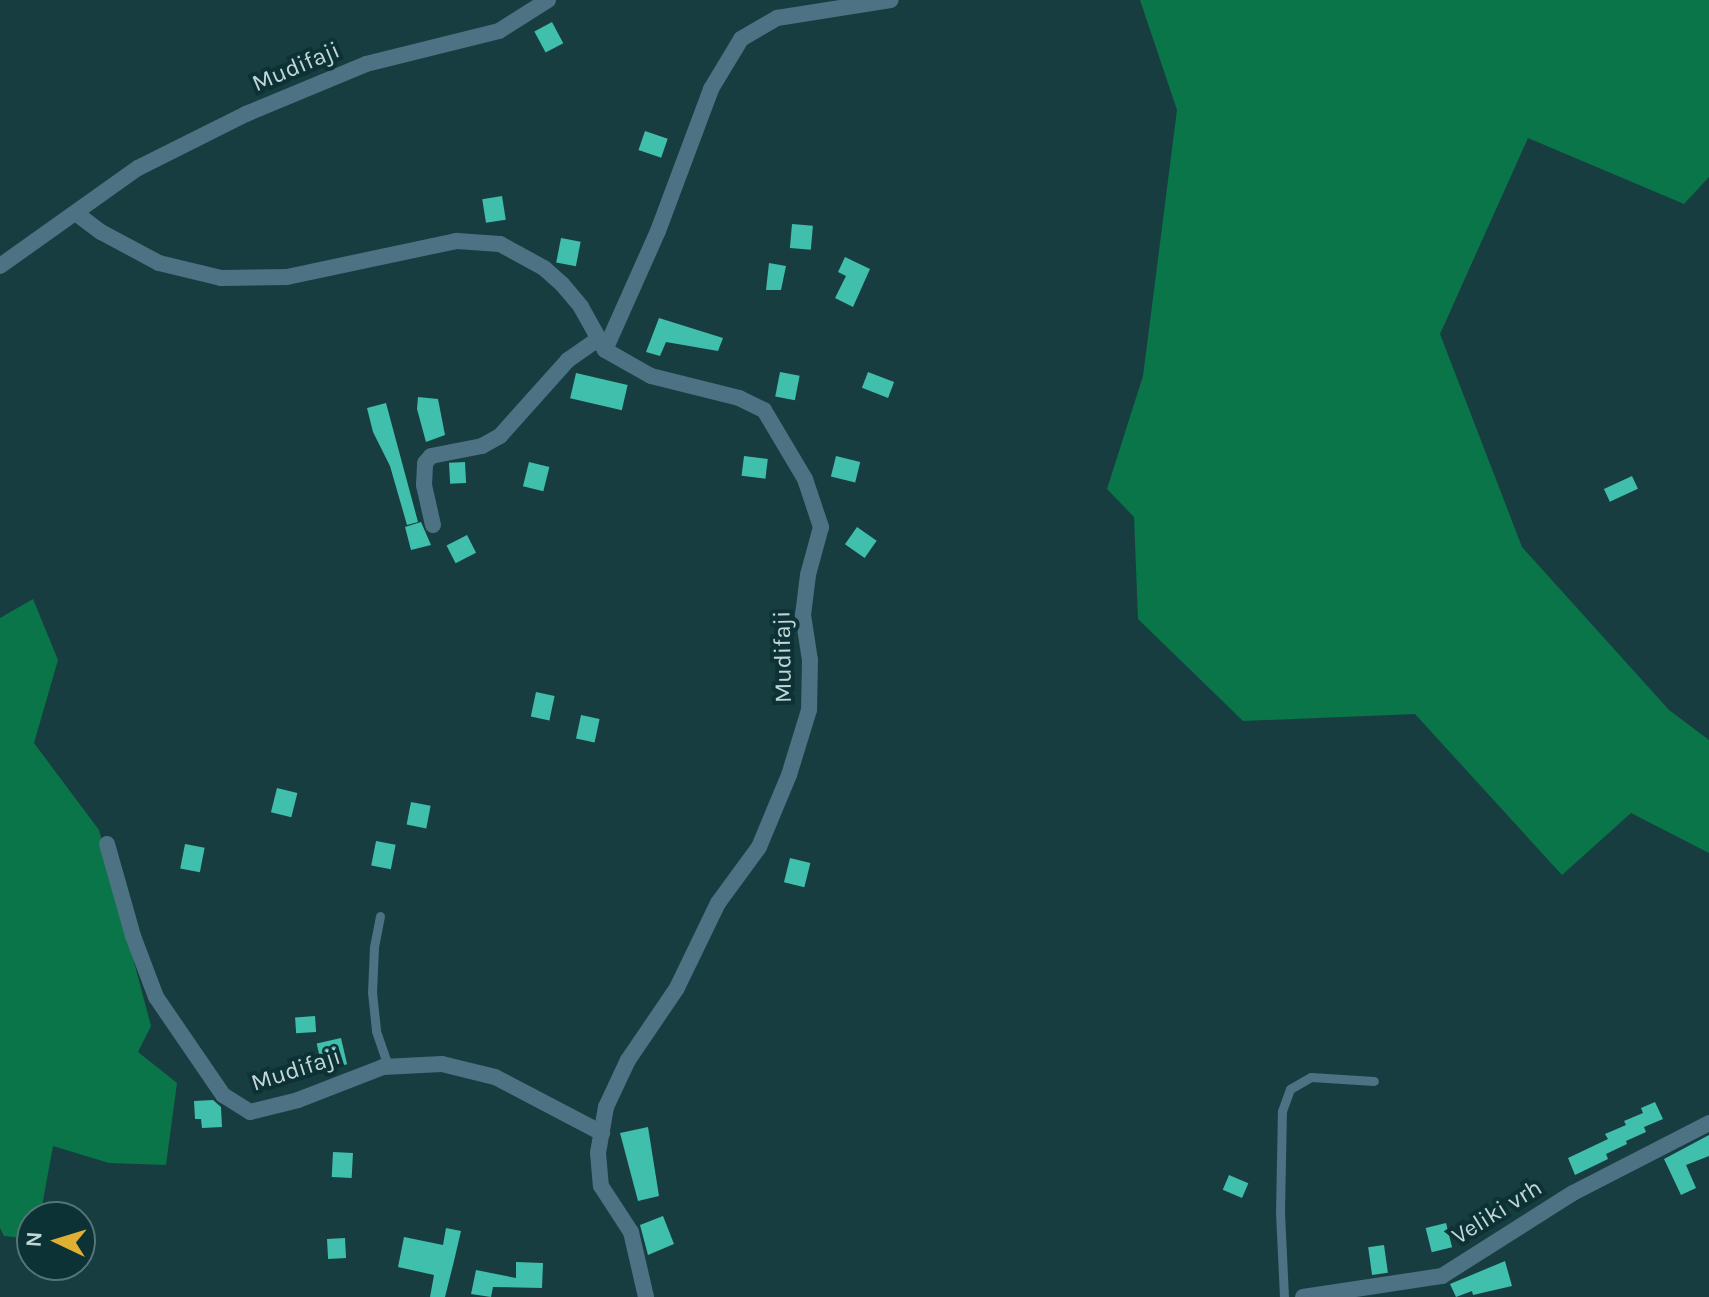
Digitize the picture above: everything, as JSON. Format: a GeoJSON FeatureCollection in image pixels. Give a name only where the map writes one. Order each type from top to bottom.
{"type":"FeatureCollection","features":[{"type":"Feature","properties":{"kind":"street","name":"Mudifaji"},"geometry":{"type":"LineString","coordinates":[[0,266],[138,168],[246,114],[366,64],[499,31],[548,0]]}},
{"type":"Feature","properties":{"kind":"street"},"geometry":{"type":"LineString","coordinates":[[433,525],[424,485],[425,463],[431,456],[482,446],[500,436],[568,360],[602,344],[658,231],[711,89],[741,39],[777,18],[891,0]]}},
{"type":"Feature","properties":{"kind":"street","name":"Mudifaji"},"geometry":{"type":"LineString","coordinates":[[77,214],[101,232],[159,263],[221,278],[287,277],[457,241],[500,244],[544,268],[581,307],[602,344],[651,376],[739,398],[764,410],[805,479],[821,527],[808,575],[803,615],[810,660],[809,710],[789,775],[759,847],[718,903],[677,988],[628,1060],[606,1107],[598,1153],[601,1186],[631,1232],[642,1265],[646,1297]]}},
{"type":"Feature","properties":{"kind":"street","name":"Mudifaji"},"geometry":{"type":"LineString","coordinates":[[107,844],[133,936],[156,997],[223,1095],[250,1112],[298,1100],[388,1066],[442,1064],[495,1077],[602,1133]]}},
{"type":"Feature","properties":{"kind":"street","name":"Veliki vrh"},"geometry":{"type":"LineString","coordinates":[[1303,1297],[1388,1290],[1442,1276],[1573,1193],[1707,1123]]}},
{"type":"Feature","properties":{"kind":"lane"},"geometry":{"type":"LineString","coordinates":[[380,916],[374,947],[372,992],[376,1031],[388,1066]]}},
{"type":"Feature","properties":{"kind":"lane"},"geometry":{"type":"LineString","coordinates":[[1284,1297],[1280,1155],[1282,1111],[1290,1089],[1311,1077],[1374,1081]]}},
{"type":"Feature","properties":{"kind":"green space"},"geometry":{"type":"Polygon","coordinates":[[[1140,0],[1709,0],[1709,177],[1684,204],[1528,138],[1440,334],[1522,547],[1669,710],[1709,740],[1709,853],[1631,813],[1562,875],[1415,714],[1243,721],[1138,619],[1134,517],[1107,489],[1143,376],[1177,110],[1140,0]]]}},
{"type":"Feature","properties":{"kind":"green space"},"geometry":{"type":"Polygon","coordinates":[[[33,599],[58,660],[34,743],[99,830],[151,1026],[138,1052],[177,1083],[166,1165],[109,1163],[53,1146],[43,1201],[16,1201],[16,1237],[4,1236],[0,1228],[0,618],[33,599]]]}},
{"type":"Feature","properties":{"kind":"building"},"geometry":{"type":"Polygon","coordinates":[[[552,22],[563,43],[546,53],[534,31],[552,22]]]}},
{"type":"Feature","properties":{"kind":"building"},"geometry":{"type":"Polygon","coordinates":[[[645,131],[668,139],[661,158],[638,150],[645,131]]]}},
{"type":"Feature","properties":{"kind":"building"},"geometry":{"type":"Polygon","coordinates":[[[502,196],[506,220],[486,223],[482,199],[502,196]]]}},
{"type":"Feature","properties":{"kind":"building"},"geometry":{"type":"Polygon","coordinates":[[[792,224],[813,226],[811,250],[790,248],[792,224]]]}},
{"type":"Feature","properties":{"kind":"building"},"geometry":{"type":"Polygon","coordinates":[[[561,238],[581,242],[576,266],[556,263],[561,238]]]}},
{"type":"Feature","properties":{"kind":"building"},"geometry":{"type":"Polygon","coordinates":[[[845,257],[870,269],[853,307],[835,298],[846,276],[838,272],[845,257]]]}},
{"type":"Feature","properties":{"kind":"building"},"geometry":{"type":"Polygon","coordinates":[[[769,263],[786,266],[781,290],[766,290],[769,263]]]}},
{"type":"Feature","properties":{"kind":"building"},"geometry":{"type":"Polygon","coordinates":[[[659,318],[723,338],[718,351],[666,342],[660,356],[646,352],[659,318]]]}},
{"type":"Feature","properties":{"kind":"building"},"geometry":{"type":"Polygon","coordinates":[[[780,372],[800,376],[795,400],[775,397],[780,372]]]}},
{"type":"Feature","properties":{"kind":"building"},"geometry":{"type":"Polygon","coordinates":[[[868,372],[894,382],[888,398],[862,388],[868,372]]]}},
{"type":"Feature","properties":{"kind":"building"},"geometry":{"type":"Polygon","coordinates":[[[576,373],[628,385],[622,410],[570,398],[576,373]]]}},
{"type":"Feature","properties":{"kind":"building"},"geometry":{"type":"Polygon","coordinates":[[[418,397],[438,399],[445,435],[426,442],[417,409],[418,397]]]}},
{"type":"Feature","properties":{"kind":"building"},"geometry":{"type":"Polygon","coordinates":[[[386,403],[418,522],[407,525],[390,466],[373,432],[367,408],[386,403]]]}},
{"type":"Feature","properties":{"kind":"building"},"geometry":{"type":"Polygon","coordinates":[[[744,456],[768,459],[765,479],[742,476],[744,456]]]}},
{"type":"Feature","properties":{"kind":"building"},"geometry":{"type":"Polygon","coordinates":[[[836,456],[860,462],[855,482],[831,476],[836,456]]]}},
{"type":"Feature","properties":{"kind":"building"},"geometry":{"type":"Polygon","coordinates":[[[465,462],[466,483],[450,484],[449,463],[465,462]]]}},
{"type":"Feature","properties":{"kind":"building"},"geometry":{"type":"Polygon","coordinates":[[[529,462],[549,467],[543,491],[523,486],[529,462]]]}},
{"type":"Feature","properties":{"kind":"building"},"geometry":{"type":"Polygon","coordinates":[[[1632,476],[1638,489],[1610,502],[1604,489],[1632,476]]]}},
{"type":"Feature","properties":{"kind":"building"},"geometry":{"type":"Polygon","coordinates":[[[421,522],[431,545],[411,550],[405,527],[421,522]]]}},
{"type":"Feature","properties":{"kind":"building"},"geometry":{"type":"Polygon","coordinates":[[[857,527],[877,541],[865,558],[845,544],[857,527]]]}},
{"type":"Feature","properties":{"kind":"building"},"geometry":{"type":"Polygon","coordinates":[[[467,535],[476,553],[456,563],[447,545],[467,535]]]}},
{"type":"Feature","properties":{"kind":"building"},"geometry":{"type":"Polygon","coordinates":[[[536,692],[555,696],[549,720],[531,716],[536,692]]]}},
{"type":"Feature","properties":{"kind":"building"},"geometry":{"type":"Polygon","coordinates":[[[581,715],[600,719],[595,742],[576,738],[581,715]]]}},
{"type":"Feature","properties":{"kind":"building"},"geometry":{"type":"Polygon","coordinates":[[[277,788],[297,793],[291,817],[271,812],[277,788]]]}},
{"type":"Feature","properties":{"kind":"building"},"geometry":{"type":"Polygon","coordinates":[[[411,802],[431,806],[426,828],[407,825],[411,802]]]}},
{"type":"Feature","properties":{"kind":"building"},"geometry":{"type":"Polygon","coordinates":[[[376,841],[396,845],[391,869],[371,866],[376,841]]]}},
{"type":"Feature","properties":{"kind":"building"},"geometry":{"type":"Polygon","coordinates":[[[185,844],[205,848],[200,872],[180,869],[185,844]]]}},
{"type":"Feature","properties":{"kind":"building"},"geometry":{"type":"Polygon","coordinates":[[[790,858],[810,863],[804,887],[784,882],[790,858]]]}},
{"type":"Feature","properties":{"kind":"building"},"geometry":{"type":"Polygon","coordinates":[[[315,1016],[316,1032],[296,1033],[295,1017],[315,1016]]]}},
{"type":"Feature","properties":{"kind":"building"},"geometry":{"type":"Polygon","coordinates":[[[341,1038],[347,1064],[323,1070],[317,1044],[341,1038]]]}},
{"type":"Feature","properties":{"kind":"building"},"geometry":{"type":"Polygon","coordinates":[[[213,1100],[221,1107],[222,1127],[202,1128],[201,1119],[195,1119],[194,1101],[213,1100]]]}},
{"type":"Feature","properties":{"kind":"building"},"geometry":{"type":"Polygon","coordinates":[[[1655,1102],[1663,1119],[1644,1127],[1646,1132],[1606,1154],[1608,1159],[1575,1175],[1568,1158],[1608,1139],[1605,1134],[1626,1125],[1624,1121],[1643,1113],[1641,1108],[1655,1102]]]}},
{"type":"Feature","properties":{"kind":"building"},"geometry":{"type":"Polygon","coordinates":[[[648,1127],[659,1196],[638,1201],[620,1133],[648,1127]]]}},
{"type":"Feature","properties":{"kind":"building"},"geometry":{"type":"Polygon","coordinates":[[[1709,1135],[1709,1156],[1686,1165],[1696,1188],[1681,1195],[1664,1159],[1709,1135]]]}},
{"type":"Feature","properties":{"kind":"building"},"geometry":{"type":"Polygon","coordinates":[[[333,1152],[353,1153],[352,1178],[332,1177],[333,1152]]]}},
{"type":"Feature","properties":{"kind":"building"},"geometry":{"type":"Polygon","coordinates":[[[1229,1175],[1248,1183],[1242,1198],[1223,1190],[1229,1175]]]}},
{"type":"Feature","properties":{"kind":"building"},"geometry":{"type":"Polygon","coordinates":[[[663,1216],[674,1244],[648,1255],[640,1225],[663,1216]]]}},
{"type":"Feature","properties":{"kind":"building"},"geometry":{"type":"Polygon","coordinates":[[[1446,1223],[1452,1247],[1432,1252],[1426,1228],[1446,1223]]]}},
{"type":"Feature","properties":{"kind":"building"},"geometry":{"type":"Polygon","coordinates":[[[446,1228],[461,1231],[445,1297],[430,1297],[434,1275],[398,1267],[404,1237],[443,1245],[446,1228]]]}},
{"type":"Feature","properties":{"kind":"building"},"geometry":{"type":"Polygon","coordinates":[[[345,1238],[346,1258],[328,1259],[327,1239],[345,1238]]]}},
{"type":"Feature","properties":{"kind":"building"},"geometry":{"type":"Polygon","coordinates":[[[1384,1245],[1388,1273],[1372,1275],[1368,1247],[1384,1245]]]}},
{"type":"Feature","properties":{"kind":"building"},"geometry":{"type":"Polygon","coordinates":[[[1505,1261],[1512,1286],[1473,1295],[1472,1291],[1456,1297],[1450,1284],[1505,1261]]]}},
{"type":"Feature","properties":{"kind":"building"},"geometry":{"type":"Polygon","coordinates":[[[516,1262],[543,1263],[542,1288],[493,1287],[491,1297],[471,1294],[476,1270],[516,1278],[516,1262]]]}}]}
